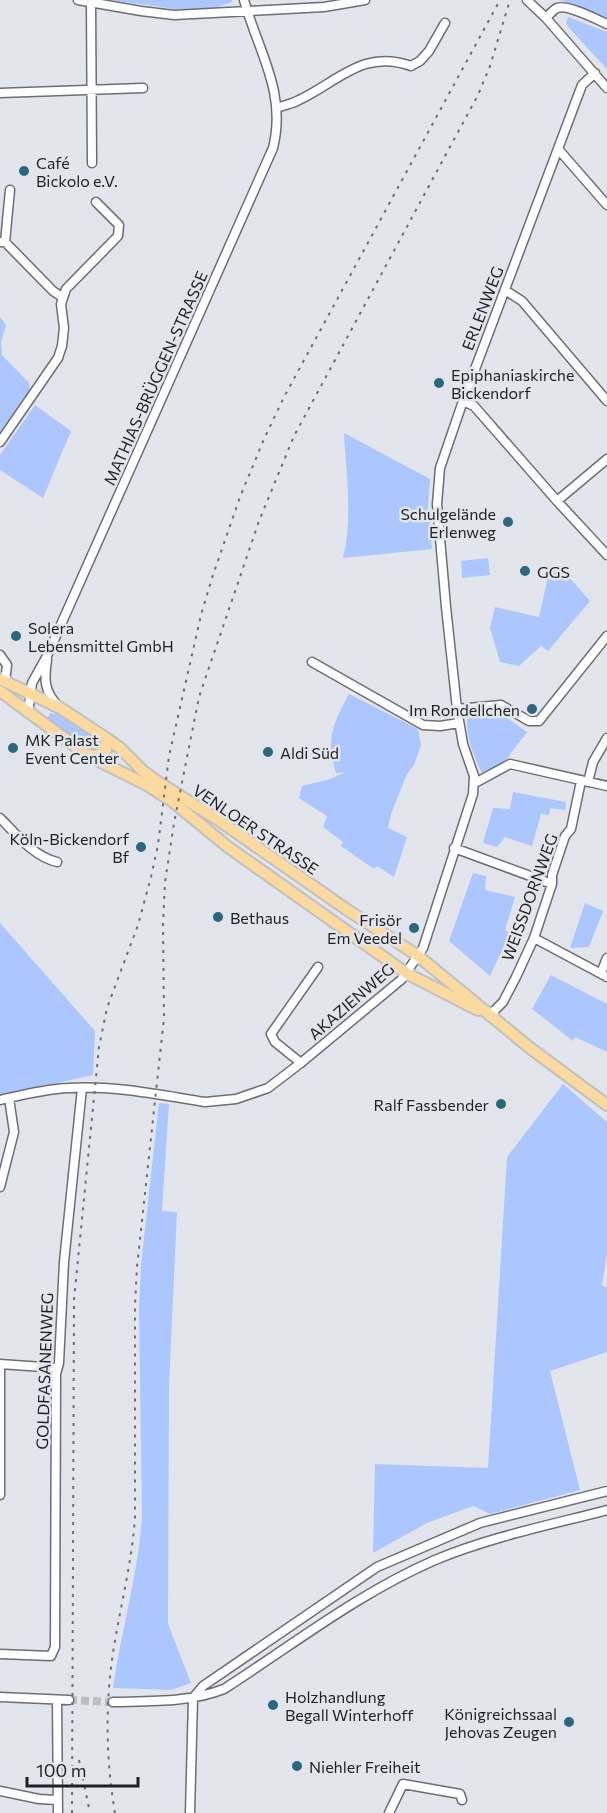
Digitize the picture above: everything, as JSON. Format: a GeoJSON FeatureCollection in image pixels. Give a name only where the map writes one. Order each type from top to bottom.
{"type":"FeatureCollection","features":[{"type":"Feature","properties":{"kind":"main road","name":"VENLOER STRASSE"},"geometry":{"type":"LineString","coordinates":[[2,684],[30,693],[62,709],[106,738],[158,782],[237,832],[447,978],[489,1016],[607,1106]]}},
{"type":"Feature","properties":{"kind":"main road","name":"VENLOER STRASSE"},"geometry":{"type":"LineString","coordinates":[[2,684],[28,713],[87,754],[147,785],[172,801],[228,847],[406,973],[489,1016]]}},
{"type":"Feature","properties":{"kind":"main road"},"geometry":{"type":"LineString","coordinates":[[44,723],[42,718],[44,712],[62,709]]}},
{"type":"Feature","properties":{"kind":"main road"},"geometry":{"type":"LineString","coordinates":[[87,754],[96,756],[106,750],[106,738]]}},
{"type":"Feature","properties":{"kind":"street"},"geometry":{"type":"LineString","coordinates":[[78,0],[174,15],[324,7],[365,0]]}},
{"type":"Feature","properties":{"kind":"street","name":"MATHIAS-BRÜGGEN-STRASSE"},"geometry":{"type":"LineString","coordinates":[[28,713],[30,693],[40,667],[48,656],[270,158],[277,132],[277,108],[269,67],[244,0]]}},
{"type":"Feature","properties":{"kind":"street"},"geometry":{"type":"LineString","coordinates":[[527,0],[546,18],[607,88]]}},
{"type":"Feature","properties":{"kind":"street"},"geometry":{"type":"LineString","coordinates":[[91,2],[92,163]]}},
{"type":"Feature","properties":{"kind":"street"},"geometry":{"type":"LineString","coordinates":[[546,18],[560,7],[607,24]]}},
{"type":"Feature","properties":{"kind":"street"},"geometry":{"type":"LineString","coordinates":[[277,108],[298,101],[349,70],[365,64],[382,60],[397,61],[411,66],[420,62],[445,23]]}},
{"type":"Feature","properties":{"kind":"street","name":"ERLENWEG"},"geometry":{"type":"LineString","coordinates":[[457,709],[437,504],[440,468],[582,85],[595,73]]}},
{"type":"Feature","properties":{"kind":"street"},"geometry":{"type":"LineString","coordinates":[[0,93],[143,88]]}},
{"type":"Feature","properties":{"kind":"street"},"geometry":{"type":"LineString","coordinates":[[558,150],[607,205]]}},
{"type":"Feature","properties":{"kind":"street"},"geometry":{"type":"LineString","coordinates":[[10,190],[2,242],[62,297]]}},
{"type":"Feature","properties":{"kind":"street"},"geometry":{"type":"LineString","coordinates":[[0,442],[58,358],[64,328],[62,297],[66,289],[118,236],[119,225],[96,202]]}},
{"type":"Feature","properties":{"kind":"street"},"geometry":{"type":"LineString","coordinates":[[505,290],[522,301],[607,401]]}},
{"type":"Feature","properties":{"kind":"street"},"geometry":{"type":"LineString","coordinates":[[463,401],[474,406],[607,555]]}},
{"type":"Feature","properties":{"kind":"street"},"geometry":{"type":"LineString","coordinates":[[557,501],[607,459]]}},
{"type":"Feature","properties":{"kind":"street"},"geometry":{"type":"LineString","coordinates":[[607,636],[539,720],[529,721],[501,705],[457,709],[475,783],[510,764],[607,786]]}},
{"type":"Feature","properties":{"kind":"street"},"geometry":{"type":"LineString","coordinates":[[0,655],[7,665],[2,684]]}},
{"type":"Feature","properties":{"kind":"street","name":"MATHIAS-BRÜGGEN-STRASSE"},"geometry":{"type":"LineString","coordinates":[[48,656],[45,683],[53,700],[62,709]]}},
{"type":"Feature","properties":{"kind":"street"},"geometry":{"type":"LineString","coordinates":[[312,662],[423,725],[440,726],[459,723]]}},
{"type":"Feature","properties":{"kind":"street","name":"WEISSDORNWEG"},"geometry":{"type":"LineString","coordinates":[[489,1016],[503,1002],[534,938],[552,884],[552,875],[565,836],[571,829],[585,781],[607,738]]}},
{"type":"Feature","properties":{"kind":"street","name":"AKAZIENWEG"},"geometry":{"type":"LineString","coordinates":[[5,1099],[55,1089],[82,1088],[205,1102],[251,1095],[268,1088],[301,1063],[406,973],[423,948],[475,783]]}},
{"type":"Feature","properties":{"kind":"street"},"geometry":{"type":"LineString","coordinates":[[0,818],[35,852],[46,859],[57,862]]}},
{"type":"Feature","properties":{"kind":"street"},"geometry":{"type":"LineString","coordinates":[[454,848],[552,884]]}},
{"type":"Feature","properties":{"kind":"street"},"geometry":{"type":"LineString","coordinates":[[534,938],[604,975],[607,958]]}},
{"type":"Feature","properties":{"kind":"street"},"geometry":{"type":"LineString","coordinates":[[301,1063],[275,1042],[271,1034],[318,967]]}},
{"type":"Feature","properties":{"kind":"street","name":"GOLDFASANENWEG"},"geometry":{"type":"LineString","coordinates":[[0,1654],[51,1656],[55,1647],[57,1368],[64,1262],[82,1088]]}},
{"type":"Feature","properties":{"kind":"street"},"geometry":{"type":"LineString","coordinates":[[0,1187],[14,1132],[5,1099]]}},
{"type":"Feature","properties":{"kind":"street"},"geometry":{"type":"LineString","coordinates":[[0,1495],[0,1364],[57,1368]]}},
{"type":"Feature","properties":{"kind":"street"},"geometry":{"type":"LineString","coordinates":[[190,1813],[193,1698],[203,1686],[374,1569],[480,1523],[607,1491]]}},
{"type":"Feature","properties":{"kind":"street"},"geometry":{"type":"LineString","coordinates":[[112,1701],[161,1701],[210,1695],[224,1689],[376,1589],[438,1559],[497,1539],[607,1510]]}},
{"type":"Feature","properties":{"kind":"street"},"geometry":{"type":"LineString","coordinates":[[301,1618],[310,1631]]}},
{"type":"Feature","properties":{"kind":"street"},"geometry":{"type":"LineString","coordinates":[[0,1698],[69,1700]]}},
{"type":"Feature","properties":{"kind":"street"},"geometry":{"type":"LineString","coordinates":[[57,1700],[58,1813]]}},
{"type":"Feature","properties":{"kind":"street"},"geometry":{"type":"LineString","coordinates":[[389,1813],[403,1784],[460,1794],[462,1800]]}},
{"type":"Feature","properties":{"kind":"street"},"geometry":{"type":"LineString","coordinates":[[0,1791],[39,1799],[57,1800]]}},
{"type":"Feature","properties":{"kind":"shaded area"},"geometry":{"type":"Polygon","coordinates":[[[110,0],[232,0],[232,2],[212,9],[175,9],[110,0]]]}},
{"type":"Feature","properties":{"kind":"shaded area"},"geometry":{"type":"Polygon","coordinates":[[[559,0],[607,0],[607,19],[563,1],[559,0]]]}},
{"type":"Feature","properties":{"kind":"shaded area"},"geometry":{"type":"Polygon","coordinates":[[[568,17],[607,32],[607,69],[569,28],[566,23],[568,17]]]}},
{"type":"Feature","properties":{"kind":"shaded area"},"geometry":{"type":"Polygon","coordinates":[[[0,317],[6,325],[1,342],[2,355],[29,383],[30,394],[0,432],[0,317]]]}},
{"type":"Feature","properties":{"kind":"shaded area"},"geometry":{"type":"Polygon","coordinates":[[[35,405],[71,431],[43,498],[0,470],[0,455],[35,405]]]}},
{"type":"Feature","properties":{"kind":"shaded area"},"geometry":{"type":"Polygon","coordinates":[[[344,433],[430,479],[428,507],[432,549],[343,558],[348,527],[344,433]]]}},
{"type":"Feature","properties":{"kind":"shaded area"},"geometry":{"type":"Polygon","coordinates":[[[488,558],[490,575],[462,578],[461,561],[488,558]]]}},
{"type":"Feature","properties":{"kind":"shaded area"},"geometry":{"type":"Polygon","coordinates":[[[560,567],[590,601],[548,651],[541,646],[519,666],[500,662],[490,628],[495,607],[539,617],[548,577],[560,567]]]}},
{"type":"Feature","properties":{"kind":"shaded area"},"geometry":{"type":"Polygon","coordinates":[[[349,694],[418,729],[421,745],[391,814],[388,828],[407,837],[394,877],[377,866],[374,869],[341,846],[343,842],[323,827],[327,816],[299,798],[302,786],[330,779],[346,772],[336,773],[331,741],[335,723],[349,694]]]}},
{"type":"Feature","properties":{"kind":"shaded area"},"geometry":{"type":"Polygon","coordinates":[[[50,713],[57,714],[98,739],[102,742],[102,747],[96,751],[91,750],[47,719],[50,713]]]}},
{"type":"Feature","properties":{"kind":"shaded area"},"geometry":{"type":"Polygon","coordinates":[[[476,713],[501,714],[527,732],[505,761],[482,773],[471,747],[467,726],[467,719],[476,713]]]}},
{"type":"Feature","properties":{"kind":"shaded area"},"geometry":{"type":"Polygon","coordinates":[[[513,792],[566,802],[565,810],[550,808],[549,815],[541,814],[532,846],[505,837],[497,847],[483,843],[493,808],[510,809],[513,792]]]}},
{"type":"Feature","properties":{"kind":"shaded area"},"geometry":{"type":"Polygon","coordinates":[[[473,873],[486,876],[485,890],[515,897],[505,930],[510,933],[490,976],[449,941],[473,873]]]}},
{"type":"Feature","properties":{"kind":"shaded area"},"geometry":{"type":"Polygon","coordinates":[[[585,903],[603,911],[589,947],[570,948],[585,903]]]}},
{"type":"Feature","properties":{"kind":"shaded area"},"geometry":{"type":"Polygon","coordinates":[[[0,923],[95,1031],[93,1075],[0,1096],[0,923]]]}},
{"type":"Feature","properties":{"kind":"shaded area"},"geometry":{"type":"Polygon","coordinates":[[[551,975],[607,1004],[607,1052],[575,1037],[573,1041],[532,1009],[551,975]]]}},
{"type":"Feature","properties":{"kind":"shaded area"},"geometry":{"type":"Polygon","coordinates":[[[563,1084],[607,1122],[607,1254],[602,1286],[607,1287],[607,1352],[550,1371],[580,1490],[490,1514],[473,1506],[427,1523],[373,1553],[375,1464],[488,1468],[507,1157],[563,1084]]]}},
{"type":"Feature","properties":{"kind":"shaded area"},"geometry":{"type":"Polygon","coordinates":[[[159,1103],[169,1104],[162,1211],[177,1212],[169,1385],[168,1624],[191,1683],[171,1690],[113,1688],[137,1560],[142,1517],[139,1308],[141,1265],[159,1103]]]}},
{"type":"Feature","properties":{"kind":"tunnel"},"geometry":{"type":"LineString","coordinates":[[69,1700],[113,1702]]}},
{"type":"Feature","properties":{"kind":"railway"},"geometry":{"type":"LineString","coordinates":[[72,1813],[74,1300],[99,1047],[107,1008],[138,925],[151,877],[158,845],[169,756],[201,615],[240,497],[284,397],[500,0]]}},
{"type":"Feature","properties":{"kind":"railway"},"geometry":{"type":"LineString","coordinates":[[115,1813],[108,1753],[109,1693],[113,1653],[129,1568],[135,1517],[135,1305],[137,1267],[164,1018],[165,882],[174,823],[199,697],[259,521],[294,436],[478,95],[490,66],[510,0]]}},
{"type":"Feature","properties":{"kind":"railway"},"geometry":{"type":"LineString","coordinates":[[79,1760],[90,1813]]}},
{"type":"Feature","properties":{"kind":"place","name":"Café Bickolo e.V."},"geometry":{"type":"Point","coordinates":[24,171]}},
{"type":"Feature","properties":{"kind":"place","name":"Epiphaniaskirche Bickendorf"},"geometry":{"type":"Point","coordinates":[439,383]}},
{"type":"Feature","properties":{"kind":"place","name":"Schulgelände Erlenweg"},"geometry":{"type":"Point","coordinates":[508,522]}},
{"type":"Feature","properties":{"kind":"place","name":"GGS"},"geometry":{"type":"Point","coordinates":[525,571]}},
{"type":"Feature","properties":{"kind":"place","name":"Solera Lebensmittel GmbH"},"geometry":{"type":"Point","coordinates":[16,636]}},
{"type":"Feature","properties":{"kind":"place","name":"Im Rondellchen"},"geometry":{"type":"Point","coordinates":[532,709]}},
{"type":"Feature","properties":{"kind":"place","name":"MK Palast Event Center"},"geometry":{"type":"Point","coordinates":[13,748]}},
{"type":"Feature","properties":{"kind":"place","name":"Aldi Süd"},"geometry":{"type":"Point","coordinates":[268,752]}},
{"type":"Feature","properties":{"kind":"place","name":"Köln-Bickendorf Bf"},"geometry":{"type":"Point","coordinates":[141,847]}},
{"type":"Feature","properties":{"kind":"place","name":"Bethaus"},"geometry":{"type":"Point","coordinates":[218,917]}},
{"type":"Feature","properties":{"kind":"place","name":"Frisör Em Veedel"},"geometry":{"type":"Point","coordinates":[414,928]}},
{"type":"Feature","properties":{"kind":"place","name":"Ralf Fassbender"},"geometry":{"type":"Point","coordinates":[501,1104]}},
{"type":"Feature","properties":{"kind":"place","name":"Holzhandlung Begall Winterhoff"},"geometry":{"type":"Point","coordinates":[273,1705]}},
{"type":"Feature","properties":{"kind":"place","name":"Königreichssaal Jehovas Zeugen"},"geometry":{"type":"Point","coordinates":[569,1722]}},
{"type":"Feature","properties":{"kind":"place","name":"Niehler Freiheit"},"geometry":{"type":"Point","coordinates":[297,1766]}}]}
